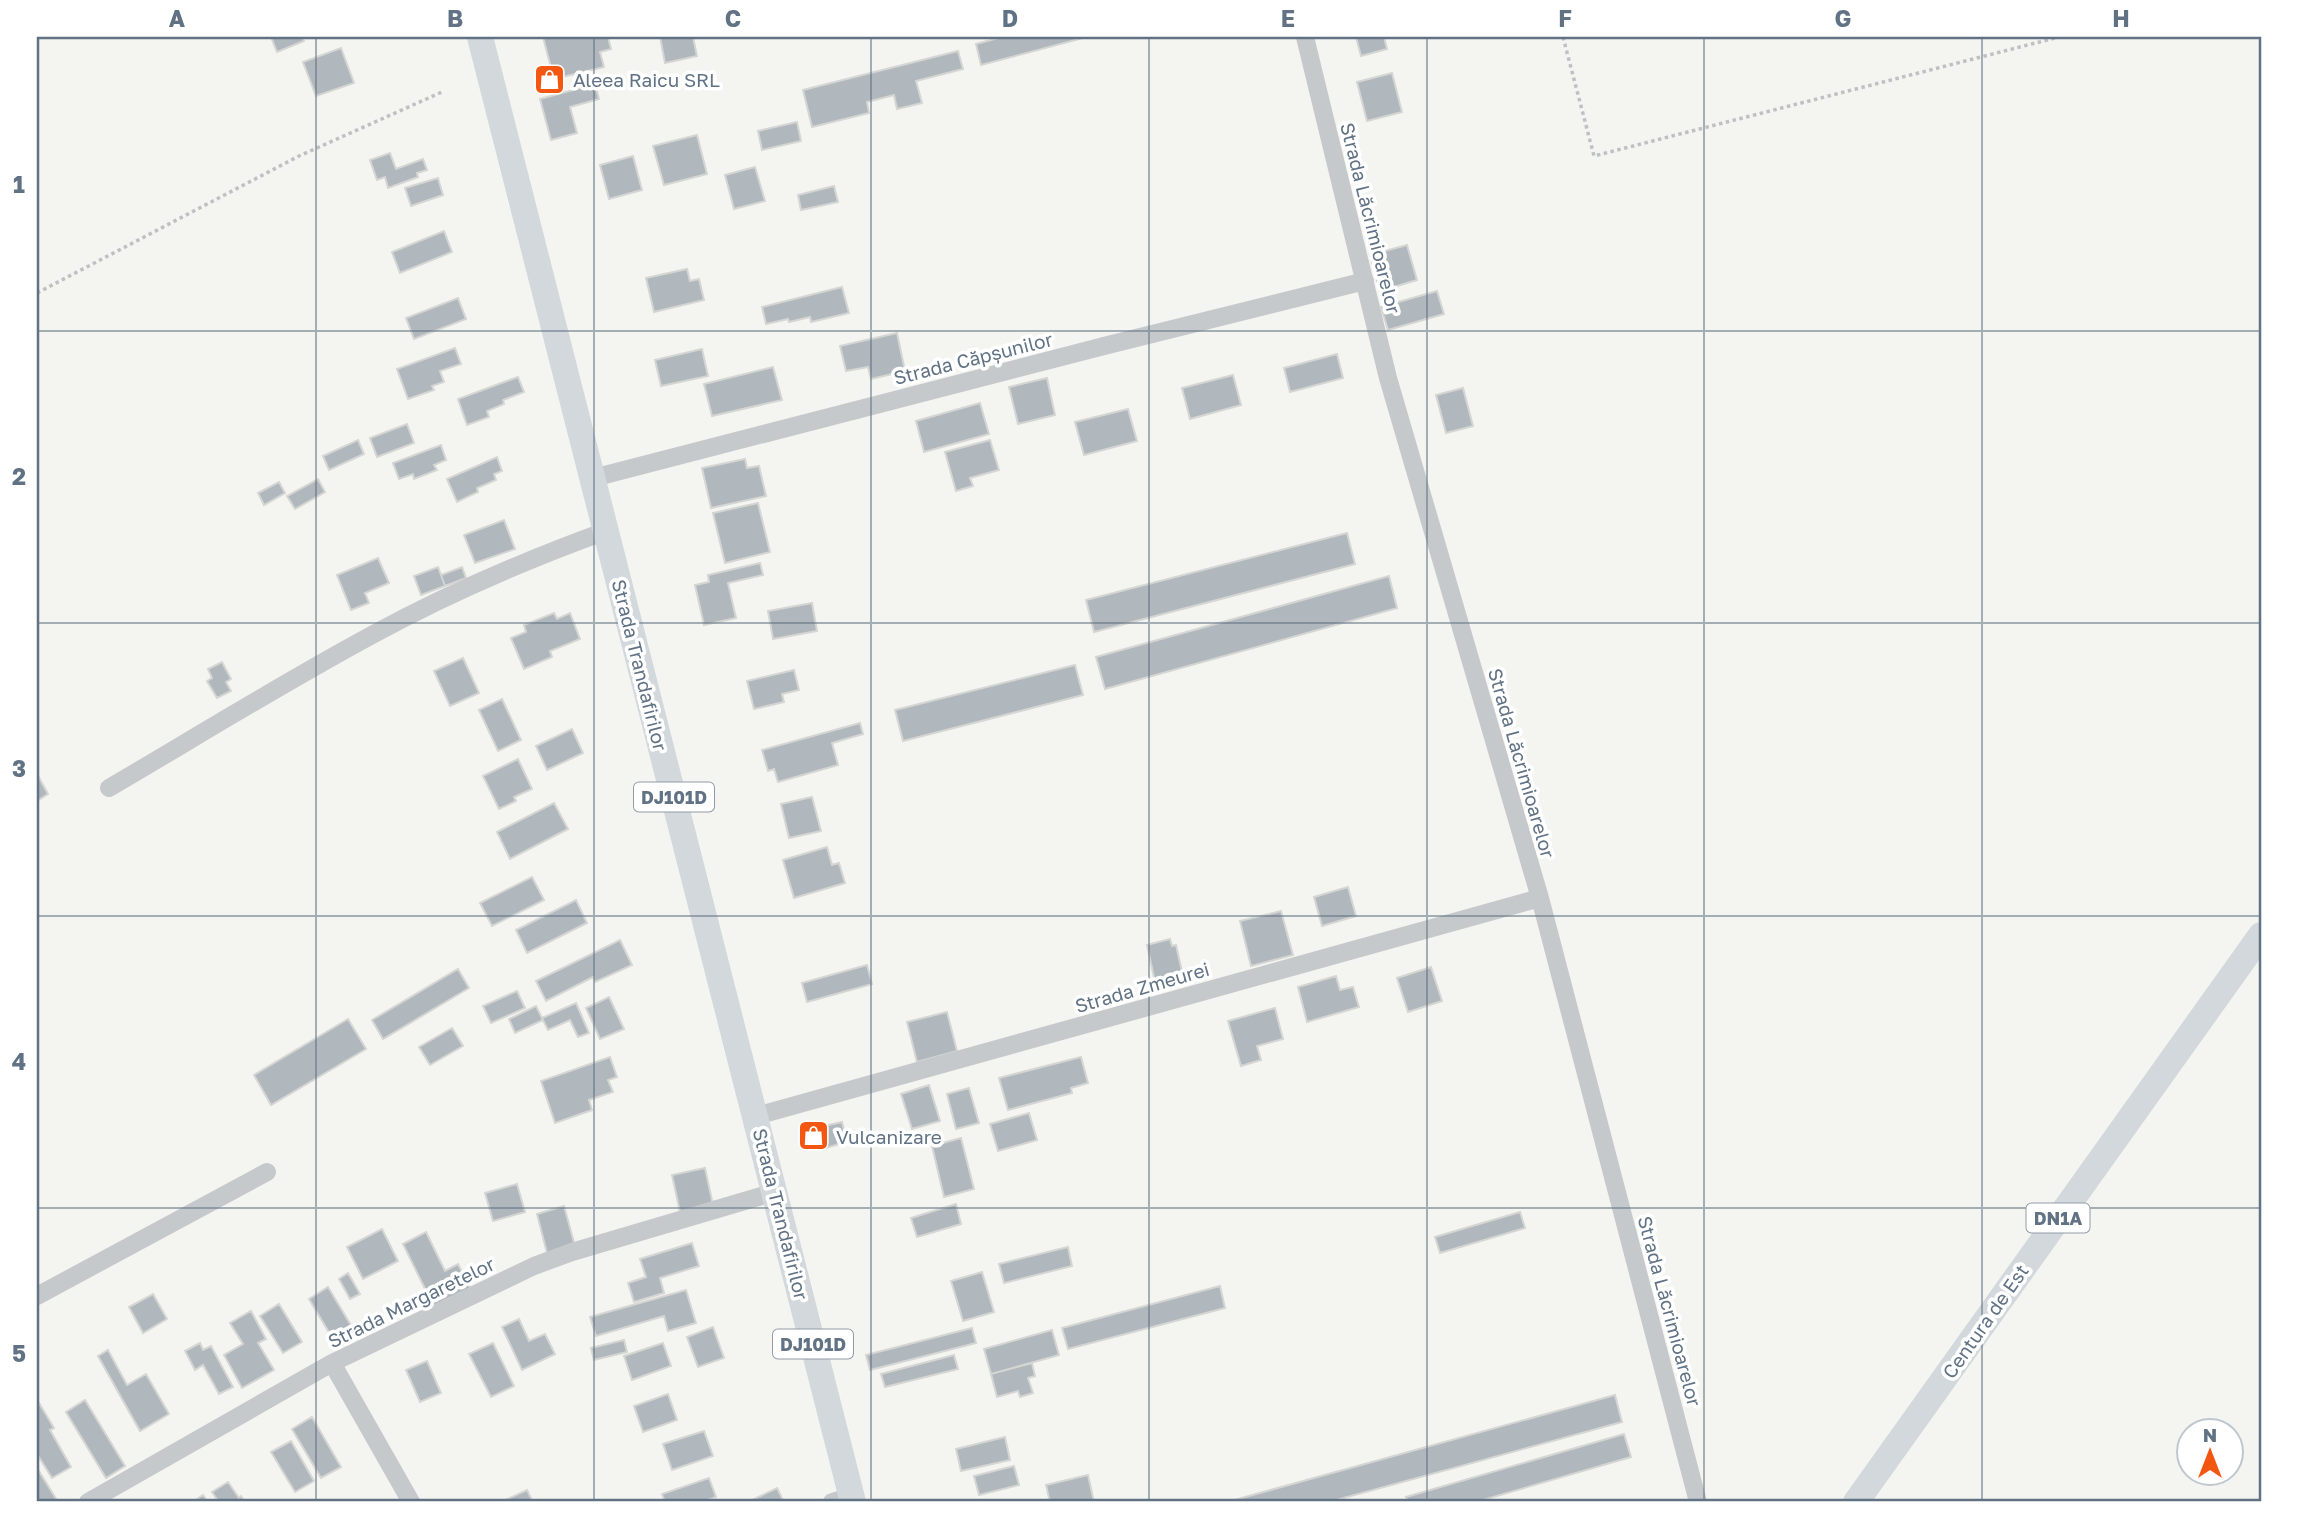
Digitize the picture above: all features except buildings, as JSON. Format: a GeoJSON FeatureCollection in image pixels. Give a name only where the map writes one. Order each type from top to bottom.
{"type":"FeatureCollection","features":[{"type":"Feature","properties":{"kind":"main road","name":"Strada Trandafirilor"},"geometry":{"type":"LineString","coordinates":[[480,37],[756,1116],[846,1500]]}},
{"type":"Feature","properties":{"kind":"main road","name":"Centura de Est"},"geometry":{"type":"LineString","coordinates":[[1856,1502],[2261,935]]}},
{"type":"Feature","properties":{"kind":"street","name":"Strada Lăcrimioarelor"},"geometry":{"type":"LineString","coordinates":[[1305,37],[1388,378],[1540,898],[1698,1502]]}},
{"type":"Feature","properties":{"kind":"street","name":"Strada Căpșunilor"},"geometry":{"type":"LineString","coordinates":[[593,478],[1365,281]]}},
{"type":"Feature","properties":{"kind":"street"},"geometry":{"type":"LineString","coordinates":[[109,788],[372,635],[436,602],[527,561],[606,531]]}},
{"type":"Feature","properties":{"kind":"street","name":"Strada Zmeurei"},"geometry":{"type":"LineString","coordinates":[[756,1116],[1540,898]]}},
{"type":"Feature","properties":{"kind":"street"},"geometry":{"type":"LineString","coordinates":[[37,1296],[267,1172]]}},
{"type":"Feature","properties":{"kind":"street","name":"Strada Margaretelor"},"geometry":{"type":"LineString","coordinates":[[88,1502],[332,1363],[534,1266],[572,1252],[775,1192]]}},
{"type":"Feature","properties":{"kind":"street"},"geometry":{"type":"LineString","coordinates":[[332,1363],[411,1502]]}},
{"type":"Feature","properties":{"kind":"path"},"geometry":{"type":"LineString","coordinates":[[1563,37],[1594,156],[2059,37]]}},
{"type":"Feature","properties":{"kind":"path"},"geometry":{"type":"LineString","coordinates":[[37,293],[299,156],[442,92]]}},
{"type":"Feature","properties":{"kind":"place","name":"Aleea Raicu SRL"},"geometry":{"type":"Point","coordinates":[550,79]}},
{"type":"Feature","properties":{"kind":"place","name":"Vulcanizare"},"geometry":{"type":"Point","coordinates":[813,1136]}}]}
